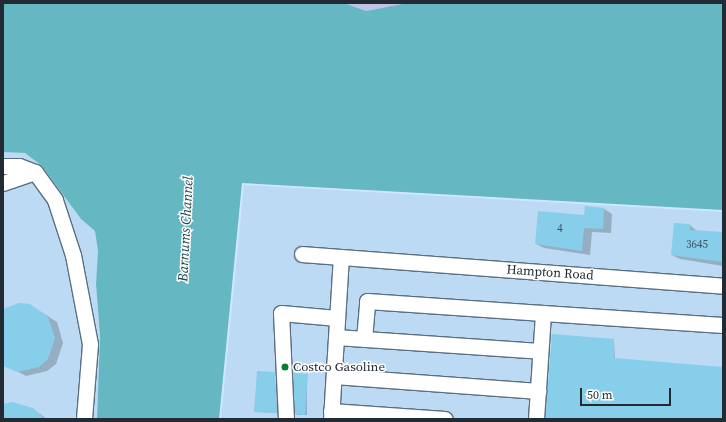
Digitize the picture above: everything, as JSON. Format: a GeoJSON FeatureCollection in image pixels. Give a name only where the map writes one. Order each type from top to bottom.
{"type":"FeatureCollection","features":[{"type":"Feature","properties":{"kind":"street"},"geometry":{"type":"LineString","coordinates":[[3,166],[19,166],[35,172],[55,200],[73,255],[90,344],[84,419]]}},
{"type":"Feature","properties":{"kind":"street"},"geometry":{"type":"LineString","coordinates":[[3,183],[35,172]]}},
{"type":"Feature","properties":{"kind":"street","name":"Hampton Road"},"geometry":{"type":"LineString","coordinates":[[302,254],[723,286]]}},
{"type":"Feature","properties":{"kind":"street"},"geometry":{"type":"LineString","coordinates":[[341,257],[331,415],[445,419]]}},
{"type":"Feature","properties":{"kind":"street"},"geometry":{"type":"LineString","coordinates":[[364,339],[367,302],[723,326]]}},
{"type":"Feature","properties":{"kind":"street"},"geometry":{"type":"LineString","coordinates":[[286,419],[281,313],[337,318]]}},
{"type":"Feature","properties":{"kind":"street"},"geometry":{"type":"LineString","coordinates":[[536,419],[543,313]]}},
{"type":"Feature","properties":{"kind":"street"},"geometry":{"type":"LineString","coordinates":[[336,337],[540,351]]}},
{"type":"Feature","properties":{"kind":"street"},"geometry":{"type":"LineString","coordinates":[[334,376],[538,391]]}},
{"type":"Feature","properties":{"kind":"shaded area"},"geometry":{"type":"Polygon","coordinates":[[[344,3],[407,3],[366,11],[344,3]]]}},
{"type":"Feature","properties":{"kind":"shaded area"},"geometry":{"type":"Polygon","coordinates":[[[3,152],[25,153],[42,166],[81,219],[95,231],[98,251],[96,284],[100,336],[97,419],[3,419],[3,152]]]}},
{"type":"Feature","properties":{"kind":"shaded area"},"geometry":{"type":"Polygon","coordinates":[[[244,185],[723,212],[723,419],[221,419],[244,185]]]}},
{"type":"Feature","properties":{"kind":"water","name":"Barnums Channel"},"geometry":{"type":"Polygon","coordinates":[[[3,3],[344,3],[366,11],[407,3],[723,3],[723,210],[242,183],[219,419],[97,419],[100,336],[96,284],[98,251],[95,231],[81,219],[42,166],[25,153],[3,152],[3,3]]]}},
{"type":"Feature","properties":{"kind":"building"},"geometry":{"type":"Polygon","coordinates":[[[585,206],[604,208],[603,229],[584,228],[582,251],[535,244],[538,211],[584,215],[585,206]]]}},
{"type":"Feature","properties":{"kind":"building"},"geometry":{"type":"Polygon","coordinates":[[[674,223],[690,224],[690,230],[723,232],[723,262],[671,255],[674,223]]]}},
{"type":"Feature","properties":{"kind":"building"},"geometry":{"type":"Polygon","coordinates":[[[19,303],[30,304],[48,317],[55,338],[48,359],[39,367],[17,372],[3,366],[3,309],[19,303]]]}},
{"type":"Feature","properties":{"kind":"building"},"geometry":{"type":"Polygon","coordinates":[[[552,334],[614,339],[614,358],[723,367],[723,419],[545,419],[552,334]]]}},
{"type":"Feature","properties":{"kind":"building"},"geometry":{"type":"Polygon","coordinates":[[[257,371],[275,372],[277,413],[254,412],[257,371]]]}},
{"type":"Feature","properties":{"kind":"building"},"geometry":{"type":"Polygon","coordinates":[[[293,373],[308,374],[305,415],[295,414],[293,373]]]}},
{"type":"Feature","properties":{"kind":"building"},"geometry":{"type":"Polygon","coordinates":[[[12,402],[33,408],[45,419],[3,419],[3,404],[12,402]]]}},
{"type":"Feature","properties":{"kind":"place","name":"Costco Gasoline"},"geometry":{"type":"Point","coordinates":[285,367]}}]}
